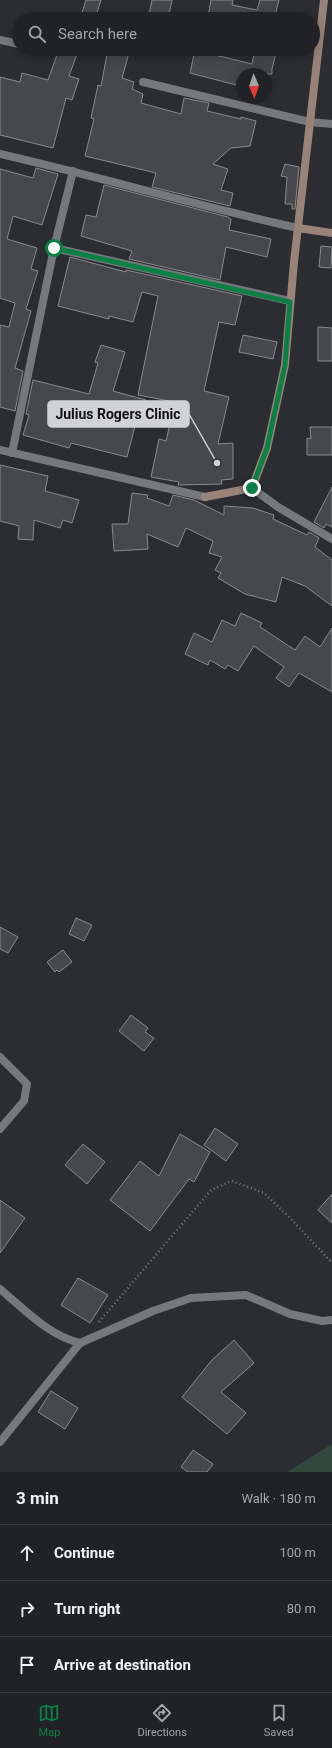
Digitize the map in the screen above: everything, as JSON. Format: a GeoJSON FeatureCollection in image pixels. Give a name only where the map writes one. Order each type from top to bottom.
{"type":"FeatureCollection","features":[{"type":"Feature","properties":{"kind":"street"},"geometry":{"type":"LineString","coordinates":[[320,35],[324,0]]}},
{"type":"Feature","properties":{"kind":"street"},"geometry":{"type":"LineString","coordinates":[[0,40],[12,43]]}},
{"type":"Feature","properties":{"kind":"street"},"geometry":{"type":"LineString","coordinates":[[252,488],[267,448],[285,365],[290,302],[318,56]]}},
{"type":"Feature","properties":{"kind":"street"},"geometry":{"type":"LineString","coordinates":[[143,82],[310,122],[332,124]]}},
{"type":"Feature","properties":{"kind":"street"},"geometry":{"type":"LineString","coordinates":[[0,154],[73,171],[220,211],[298,228],[332,233]]}},
{"type":"Feature","properties":{"kind":"street"},"geometry":{"type":"LineString","coordinates":[[12,453],[54,248],[73,171]]}},
{"type":"Feature","properties":{"kind":"street"},"geometry":{"type":"LineString","coordinates":[[54,248],[290,302]]}},
{"type":"Feature","properties":{"kind":"street"},"geometry":{"type":"LineString","coordinates":[[0,450],[205,497],[252,488],[278,507],[332,539]]}},
{"type":"Feature","properties":{"kind":"street"},"geometry":{"type":"LineString","coordinates":[[0,1057],[27,1084],[24,1101],[0,1129]]}},
{"type":"Feature","properties":{"kind":"street"},"geometry":{"type":"LineString","coordinates":[[0,1289],[56,1334],[67,1340],[80,1343]]}},
{"type":"Feature","properties":{"kind":"street"},"geometry":{"type":"LineString","coordinates":[[0,1442],[80,1343],[153,1311],[191,1298],[246,1295],[290,1314],[322,1321],[332,1320]]}},
{"type":"Feature","properties":{"kind":"path"},"geometry":{"type":"LineString","coordinates":[[95,1325],[211,1190],[232,1181],[264,1193],[291,1219],[332,1263]]}},
{"type":"Feature","properties":{"kind":"green space"},"geometry":{"type":"Polygon","coordinates":[[[332,1444],[332,1472],[287,1472],[332,1444]]]}},
{"type":"Feature","properties":{"kind":"building"},"geometry":{"type":"Polygon","coordinates":[[[86,0],[101,0],[97,12],[82,12],[86,0]]]}},
{"type":"Feature","properties":{"kind":"building"},"geometry":{"type":"Polygon","coordinates":[[[152,0],[172,0],[169,12],[149,12],[152,0]]]}},
{"type":"Feature","properties":{"kind":"building"},"geometry":{"type":"Polygon","coordinates":[[[211,0],[233,0],[232,5],[257,10],[260,0],[279,0],[276,12],[209,12],[211,0]]]}},
{"type":"Feature","properties":{"kind":"building"},"geometry":{"type":"Polygon","coordinates":[[[57,56],[76,56],[69,76],[79,79],[72,100],[66,98],[53,148],[0,135],[0,77],[20,82],[22,73],[48,80],[57,56]]]}},
{"type":"Feature","properties":{"kind":"building"},"geometry":{"type":"Polygon","coordinates":[[[107,56],[128,56],[122,78],[134,82],[132,89],[143,94],[141,103],[181,114],[184,98],[209,103],[207,111],[256,121],[250,146],[231,148],[213,164],[228,169],[221,190],[233,193],[230,206],[152,187],[156,173],[85,156],[94,119],[91,118],[98,85],[101,86],[107,56]]]}},
{"type":"Feature","properties":{"kind":"building"},"geometry":{"type":"Polygon","coordinates":[[[194,56],[219,56],[252,64],[254,56],[275,56],[272,69],[236,68],[236,85],[190,73],[194,56]]]}},
{"type":"Feature","properties":{"kind":"building"},"geometry":{"type":"Polygon","coordinates":[[[285,164],[299,167],[295,209],[292,209],[292,204],[285,204],[287,177],[281,176],[285,164]]]}},
{"type":"Feature","properties":{"kind":"building"},"geometry":{"type":"Polygon","coordinates":[[[36,168],[58,174],[42,225],[13,216],[7,239],[37,248],[31,269],[38,271],[26,309],[31,311],[15,368],[23,371],[15,411],[0,407],[0,325],[9,327],[15,303],[0,298],[0,169],[33,178],[36,168]]]}},
{"type":"Feature","properties":{"kind":"building"},"geometry":{"type":"Polygon","coordinates":[[[104,185],[228,217],[231,219],[229,230],[271,239],[267,257],[226,247],[220,280],[129,259],[132,251],[81,236],[86,215],[96,217],[104,185]]]}},
{"type":"Feature","properties":{"kind":"building"},"geometry":{"type":"Polygon","coordinates":[[[321,246],[332,247],[331,268],[319,267],[321,246]]]}},
{"type":"Feature","properties":{"kind":"building"},"geometry":{"type":"Polygon","coordinates":[[[70,257],[126,272],[126,270],[242,296],[235,325],[219,322],[204,391],[229,397],[218,444],[233,443],[233,479],[221,480],[222,484],[178,485],[179,482],[151,477],[159,439],[166,441],[175,402],[138,395],[158,296],[142,292],[133,322],[109,316],[109,319],[58,306],[70,257]]]}},
{"type":"Feature","properties":{"kind":"building"},"geometry":{"type":"Polygon","coordinates":[[[318,327],[332,328],[332,361],[318,361],[318,327]]]}},
{"type":"Feature","properties":{"kind":"building"},"geometry":{"type":"Polygon","coordinates":[[[243,335],[277,342],[273,359],[239,352],[243,335]]]}},
{"type":"Feature","properties":{"kind":"building"},"geometry":{"type":"Polygon","coordinates":[[[101,345],[125,352],[113,391],[146,400],[138,427],[135,426],[127,457],[71,443],[69,448],[23,435],[29,415],[26,414],[33,380],[89,394],[98,363],[95,362],[101,345]]]}},
{"type":"Feature","properties":{"kind":"building"},"geometry":{"type":"Polygon","coordinates":[[[310,427],[332,427],[332,455],[307,455],[307,438],[311,439],[310,427]]]}},
{"type":"Feature","properties":{"kind":"building"},"geometry":{"type":"Polygon","coordinates":[[[0,465],[48,476],[45,491],[79,500],[72,523],[63,520],[60,528],[34,520],[33,540],[18,539],[19,526],[0,521],[0,465]]]}},
{"type":"Feature","properties":{"kind":"building"},"geometry":{"type":"Polygon","coordinates":[[[332,487],[332,527],[326,524],[324,528],[314,522],[332,487]]]}},
{"type":"Feature","properties":{"kind":"building"},"geometry":{"type":"Polygon","coordinates":[[[132,493],[148,495],[147,498],[169,506],[173,495],[194,500],[224,515],[224,506],[253,508],[274,515],[273,519],[307,535],[309,532],[319,538],[315,547],[332,560],[332,606],[305,586],[282,577],[276,602],[245,594],[218,578],[221,573],[215,570],[222,557],[209,553],[213,541],[186,528],[178,547],[147,534],[148,549],[114,551],[112,524],[128,524],[132,493]]]}},
{"type":"Feature","properties":{"kind":"building"},"geometry":{"type":"Polygon","coordinates":[[[241,613],[262,623],[260,627],[295,650],[305,636],[320,647],[332,628],[332,692],[299,673],[289,687],[276,678],[284,667],[254,646],[238,671],[228,665],[225,669],[210,660],[208,665],[185,654],[194,633],[212,642],[222,620],[235,626],[241,613]]]}},
{"type":"Feature","properties":{"kind":"building"},"geometry":{"type":"Polygon","coordinates":[[[76,918],[92,925],[84,941],[69,934],[76,918]]]}},
{"type":"Feature","properties":{"kind":"building"},"geometry":{"type":"Polygon","coordinates":[[[0,927],[18,937],[8,953],[0,949],[0,927]]]}},
{"type":"Feature","properties":{"kind":"building"},"geometry":{"type":"Polygon","coordinates":[[[63,950],[72,962],[59,972],[57,970],[55,972],[47,962],[63,950]]]}},
{"type":"Feature","properties":{"kind":"building"},"geometry":{"type":"Polygon","coordinates":[[[131,1015],[148,1028],[145,1032],[154,1038],[144,1051],[119,1031],[131,1015]]]}},
{"type":"Feature","properties":{"kind":"building"},"geometry":{"type":"Polygon","coordinates":[[[215,1128],[238,1144],[226,1161],[204,1145],[215,1128]]]}},
{"type":"Feature","properties":{"kind":"building"},"geometry":{"type":"Polygon","coordinates":[[[180,1134],[210,1152],[194,1182],[189,1179],[150,1231],[110,1200],[140,1161],[159,1176],[180,1134]]]}},
{"type":"Feature","properties":{"kind":"building"},"geometry":{"type":"Polygon","coordinates":[[[83,1144],[105,1162],[87,1184],[65,1165],[83,1144]]]}},
{"type":"Feature","properties":{"kind":"building"},"geometry":{"type":"Polygon","coordinates":[[[332,1194],[332,1223],[318,1210],[332,1194]]]}},
{"type":"Feature","properties":{"kind":"building"},"geometry":{"type":"Polygon","coordinates":[[[0,1200],[25,1218],[0,1253],[0,1200]]]}},
{"type":"Feature","properties":{"kind":"building"},"geometry":{"type":"Polygon","coordinates":[[[78,1278],[108,1295],[90,1323],[61,1305],[78,1278]]]}},
{"type":"Feature","properties":{"kind":"building"},"geometry":{"type":"Polygon","coordinates":[[[234,1340],[254,1363],[221,1392],[246,1413],[227,1434],[182,1397],[212,1360],[234,1340]]]}},
{"type":"Feature","properties":{"kind":"building"},"geometry":{"type":"Polygon","coordinates":[[[51,1391],[78,1408],[65,1429],[38,1412],[51,1391]]]}},
{"type":"Feature","properties":{"kind":"building"},"geometry":{"type":"Polygon","coordinates":[[[193,1450],[213,1464],[207,1472],[188,1472],[181,1467],[193,1450]]]}},
{"type":"Feature","properties":{"kind":"place","name":"Julius Rogers Clinic"},"geometry":{"type":"Point","coordinates":[217,463]}},
{"type":"Feature","properties":{"kind":"route"},"geometry":{"type":"LineString","coordinates":[[54,248],[290,302],[285,365],[267,448],[252,488]]}}]}
